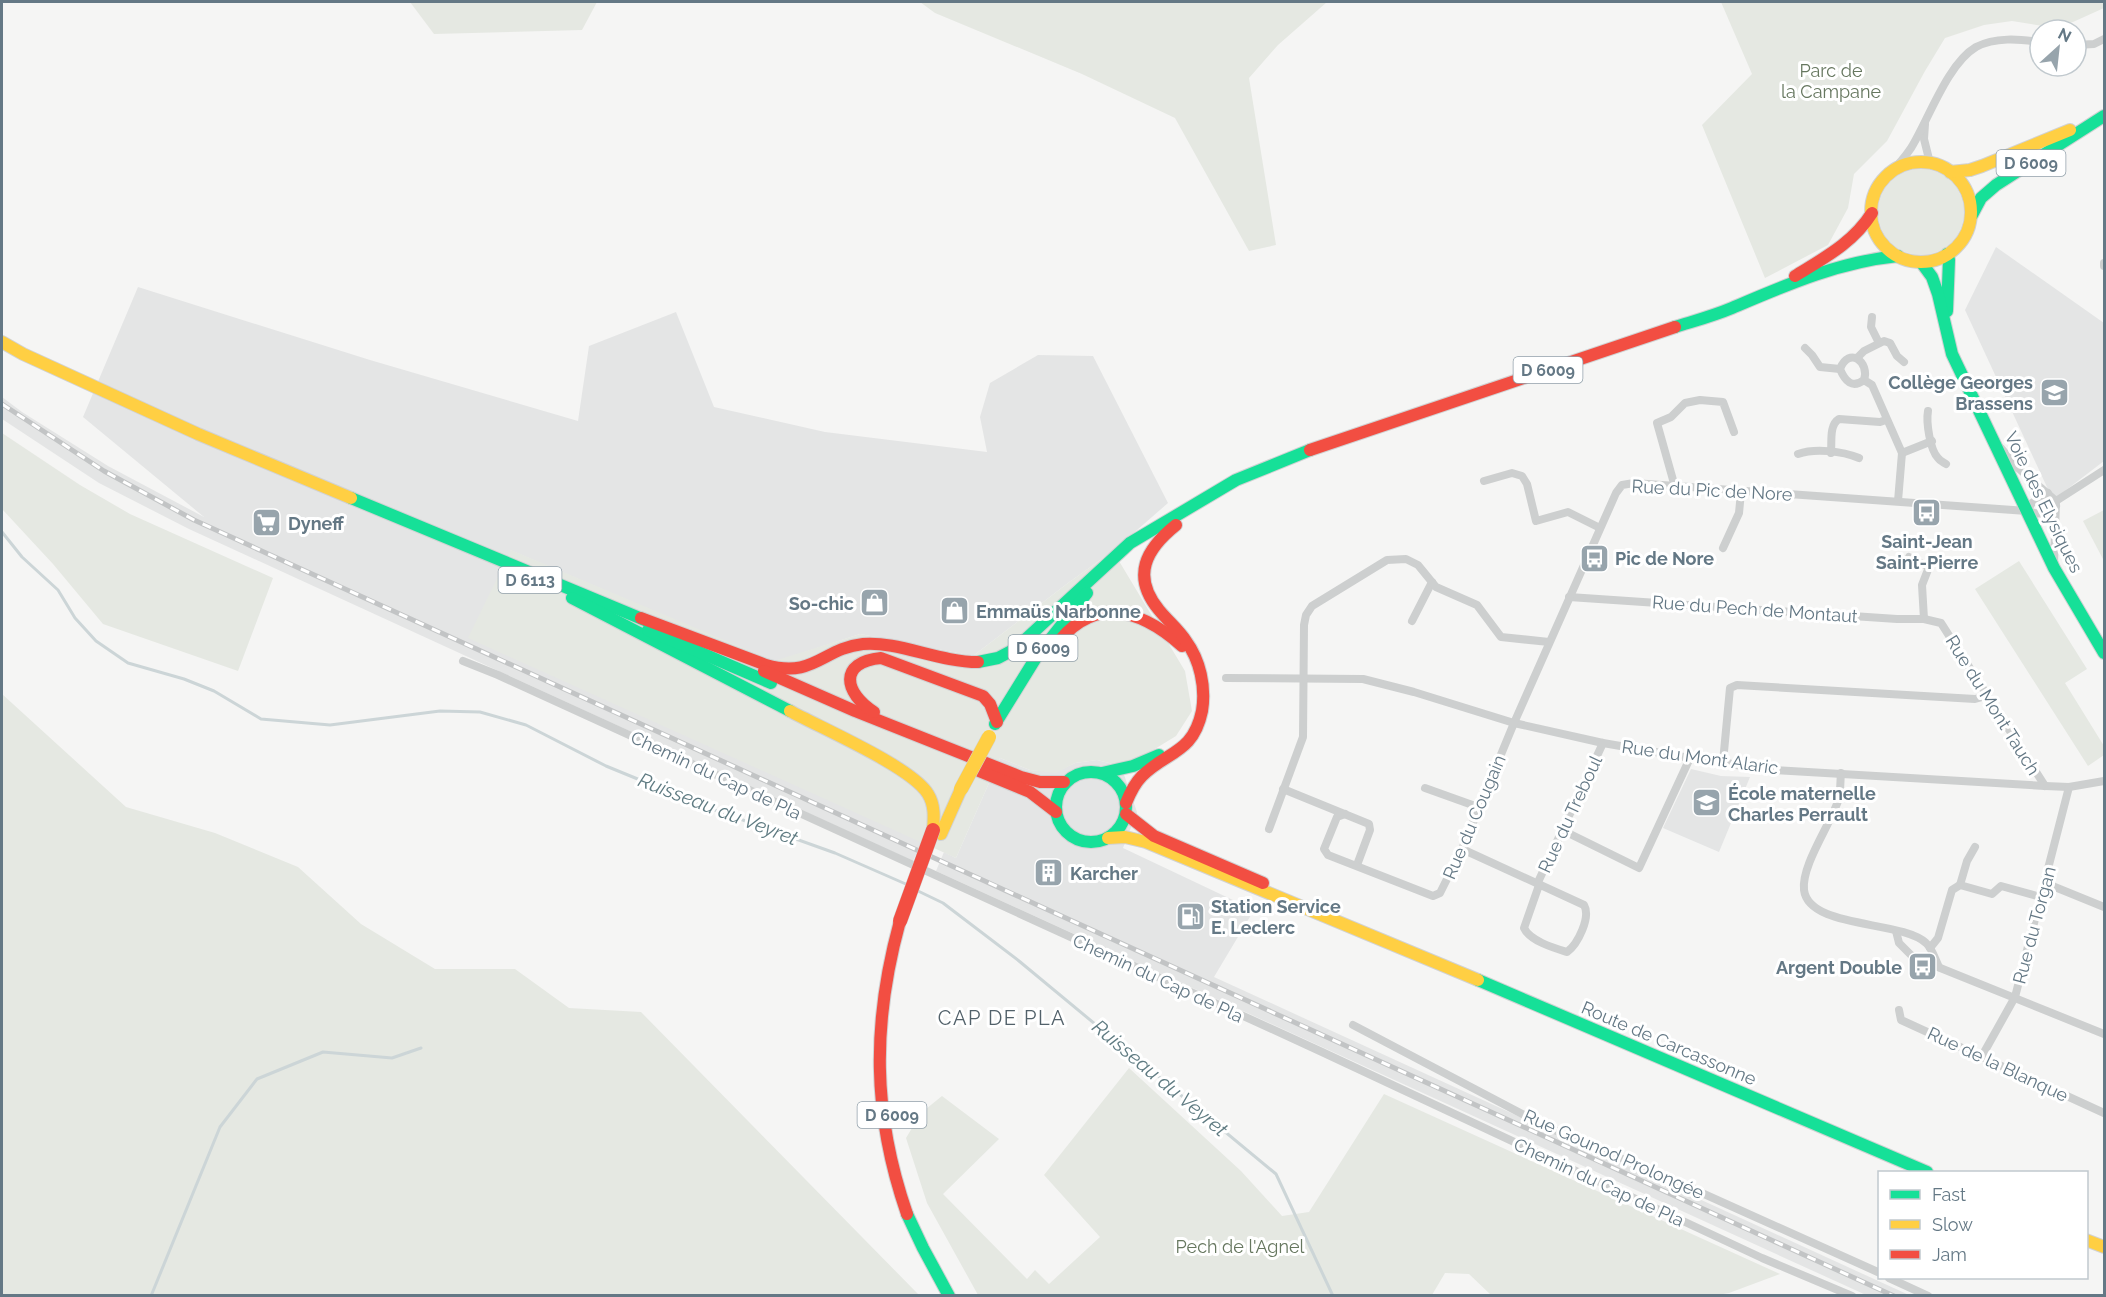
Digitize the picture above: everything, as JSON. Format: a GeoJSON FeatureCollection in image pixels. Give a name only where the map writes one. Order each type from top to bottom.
{"type":"FeatureCollection","features":[{"type":"Feature","properties":{"kind":"main road","name":"D 6009"},"geometry":{"type":"LineString","coordinates":[[1950,172],[1982,166],[2104,115]]}},
{"type":"Feature","properties":{"kind":"main road","name":"D 6009"},"geometry":{"type":"LineString","coordinates":[[1970,220],[1976,204],[1983,195],[2104,115]]}},
{"type":"Feature","properties":{"kind":"main road"},"geometry":{"type":"LineString","coordinates":[[1930,164],[1940,166],[1950,172],[1967,192],[1970,204],[1970,220],[1963,239],[1947,254],[1935,260],[1921,262],[1898,256],[1882,242],[1874,227],[1872,213],[1876,192],[1890,173],[1900,167],[1930,164]]}},
{"type":"Feature","properties":{"kind":"main road","name":"D 6009"},"geometry":{"type":"LineString","coordinates":[[1775,288],[1843,245],[1860,231],[1872,213]]}},
{"type":"Feature","properties":{"kind":"main road","name":"Voie des Elysiques"},"geometry":{"type":"LineString","coordinates":[[1947,254],[1949,260],[1947,330]]}},
{"type":"Feature","properties":{"kind":"main road","name":"D 6009"},"geometry":{"type":"LineString","coordinates":[[949,1296],[932,1267],[909,1218],[886,1135],[880,1053],[883,998],[888,966],[902,922],[937,832],[997,722],[1032,664],[1074,607],[1111,567],[1160,526],[1192,504],[1236,480],[1319,446],[1729,309],[1775,288],[1869,258],[1898,256]]}},
{"type":"Feature","properties":{"kind":"main road","name":"Voie des Elysiques"},"geometry":{"type":"LineString","coordinates":[[1921,262],[1932,277],[1938,294],[1952,354],[2054,568],[2104,653]]}},
{"type":"Feature","properties":{"kind":"main road","name":"D 6113"},"geometry":{"type":"LineString","coordinates":[[2,342],[59,372],[198,434],[966,756],[1021,777],[1040,782],[1064,782]]}},
{"type":"Feature","properties":{"kind":"main road","name":"D 6113"},"geometry":{"type":"LineString","coordinates":[[2,352],[50,377],[146,419],[1007,782],[1046,801],[1056,812]]}},
{"type":"Feature","properties":{"kind":"main road"},"geometry":{"type":"LineString","coordinates":[[1126,808],[1119,784],[1102,773],[1092,771],[1081,772],[1064,782],[1058,793],[1056,812],[1064,831],[1072,837],[1092,842],[1108,838],[1116,832],[1126,808],[1132,788],[1139,778],[1186,744],[1198,722],[1204,696],[1198,663],[1186,641],[1152,602],[1145,584],[1144,567],[1148,551],[1163,535],[1219,497],[1319,446]]}},
{"type":"Feature","properties":{"kind":"main road"},"geometry":{"type":"LineString","coordinates":[[641,618],[766,665],[788,670],[812,666],[842,650],[870,644],[953,661],[985,663],[1015,649],[1130,543],[1160,526]]}},
{"type":"Feature","properties":{"kind":"main road"},"geometry":{"type":"LineString","coordinates":[[572,598],[901,769],[927,790],[934,804],[937,832]]}},
{"type":"Feature","properties":{"kind":"main road"},"geometry":{"type":"LineString","coordinates":[[997,722],[1062,636],[1078,622],[1091,616],[1113,613],[1141,618],[1174,639],[1198,663]]}},
{"type":"Feature","properties":{"kind":"main road"},"geometry":{"type":"LineString","coordinates":[[966,756],[864,707],[850,689],[849,679],[854,667],[868,658],[881,658],[952,684],[983,696],[990,704],[997,722]]}},
{"type":"Feature","properties":{"kind":"main road"},"geometry":{"type":"LineString","coordinates":[[1102,773],[1148,760],[1171,749],[1191,735]]}},
{"type":"Feature","properties":{"kind":"main road","name":"Route de Carcassonne"},"geometry":{"type":"LineString","coordinates":[[1126,808],[1154,836],[1248,876],[1397,945]]}},
{"type":"Feature","properties":{"kind":"main road","name":"Route de Carcassonne"},"geometry":{"type":"LineString","coordinates":[[1108,838],[1125,837],[1146,842],[1397,945],[1922,1171]]}},
{"type":"Feature","properties":{"kind":"main road","name":"D 6009"},"geometry":{"type":"LineString","coordinates":[[902,922],[888,1027],[889,1084],[893,1118],[916,1214],[939,1262],[959,1296]]}},
{"type":"Feature","properties":{"kind":"main road"},"geometry":{"type":"LineString","coordinates":[[2088,1241],[2104,1247]]}},
{"type":"Feature","properties":{"kind":"street"},"geometry":{"type":"LineString","coordinates":[[2088,44],[2104,39]]}},
{"type":"Feature","properties":{"kind":"street"},"geometry":{"type":"LineString","coordinates":[[1890,173],[1913,146],[1928,115],[1960,62],[1976,48],[1995,41],[2028,40]]}},
{"type":"Feature","properties":{"kind":"street"},"geometry":{"type":"LineString","coordinates":[[1928,115],[1924,139],[1930,164]]}},
{"type":"Feature","properties":{"kind":"street"},"geometry":{"type":"LineString","coordinates":[[1872,317],[1871,327],[1879,343]]}},
{"type":"Feature","properties":{"kind":"street"},"geometry":{"type":"LineString","coordinates":[[1857,358],[1864,351],[1884,341],[1890,343],[1904,362]]}},
{"type":"Feature","properties":{"kind":"street"},"geometry":{"type":"LineString","coordinates":[[1805,348],[1820,367],[1840,369]]}},
{"type":"Feature","properties":{"kind":"street"},"geometry":{"type":"LineString","coordinates":[[1851,357],[1857,358],[1866,370],[1864,380],[1859,384],[1846,382],[1840,369],[1845,360],[1851,357]]}},
{"type":"Feature","properties":{"kind":"street"},"geometry":{"type":"LineString","coordinates":[[1864,380],[1872,386],[1902,453],[1898,501]]}},
{"type":"Feature","properties":{"kind":"street"},"geometry":{"type":"LineString","coordinates":[[1675,487],[1657,423],[1671,417],[1685,403],[1700,400],[1723,402],[1734,432]]}},
{"type":"Feature","properties":{"kind":"street"},"geometry":{"type":"LineString","coordinates":[[1928,411],[1926,421],[1937,458],[1946,464]]}},
{"type":"Feature","properties":{"kind":"street"},"geometry":{"type":"LineString","coordinates":[[1831,453],[1833,425],[1839,418],[1880,422],[1886,420]]}},
{"type":"Feature","properties":{"kind":"street"},"geometry":{"type":"LineString","coordinates":[[1902,453],[1932,441]]}},
{"type":"Feature","properties":{"kind":"street"},"geometry":{"type":"LineString","coordinates":[[1995,442],[2017,467],[2048,493],[2056,503],[2054,568]]}},
{"type":"Feature","properties":{"kind":"street"},"geometry":{"type":"LineString","coordinates":[[1798,454],[1807,451],[1850,454],[1859,458]]}},
{"type":"Feature","properties":{"kind":"street"},"geometry":{"type":"LineString","coordinates":[[2056,503],[2104,470]]}},
{"type":"Feature","properties":{"kind":"street"},"geometry":{"type":"LineString","coordinates":[[1484,481],[1512,473],[1522,476],[1527,484],[1536,521],[1568,512],[1600,528]]}},
{"type":"Feature","properties":{"kind":"street","name":"Rue du Pic de Nore"},"geometry":{"type":"LineString","coordinates":[[1514,723],[1600,528],[1622,485],[1634,483],[1898,501],[2027,511],[2037,514],[2046,514],[2056,503]]}},
{"type":"Feature","properties":{"kind":"street"},"geometry":{"type":"LineString","coordinates":[[1723,548],[1739,513],[1741,492]]}},
{"type":"Feature","properties":{"kind":"street"},"geometry":{"type":"LineString","coordinates":[[2027,511],[2032,502],[2048,493]]}},
{"type":"Feature","properties":{"kind":"street"},"geometry":{"type":"LineString","coordinates":[[1909,557],[1929,567],[1922,585],[1924,619]]}},
{"type":"Feature","properties":{"kind":"street"},"geometry":{"type":"LineString","coordinates":[[1269,829],[1303,736],[1304,625],[1306,615],[1312,606],[1388,560],[1406,559],[1418,565],[1436,587],[1477,605],[1501,637],[1549,642]]}},
{"type":"Feature","properties":{"kind":"street"},"geometry":{"type":"LineString","coordinates":[[1413,621],[1432,582]]}},
{"type":"Feature","properties":{"kind":"street","name":"Rue du Pech de Montaut"},"geometry":{"type":"LineString","coordinates":[[1569,597],[1924,619],[1941,623]]}},
{"type":"Feature","properties":{"kind":"street","name":"Rue du Mont Tauch"},"geometry":{"type":"LineString","coordinates":[[1941,623],[2045,786]]}},
{"type":"Feature","properties":{"kind":"street","name":"Chemin du Cap de Pla"},"geometry":{"type":"LineString","coordinates":[[462,661],[498,675],[864,842],[1762,1258],[1852,1296]]}},
{"type":"Feature","properties":{"kind":"street","name":"Rue du Mont Alaric"},"geometry":{"type":"LineString","coordinates":[[1226,678],[1363,678],[1514,723],[1603,743],[1755,769],[2069,787],[2104,781]]}},
{"type":"Feature","properties":{"kind":"street"},"geometry":{"type":"LineString","coordinates":[[1723,762],[1730,688],[1737,685],[1975,699],[1986,696]]}},
{"type":"Feature","properties":{"kind":"street","name":"Rue du Cougain"},"geometry":{"type":"LineString","coordinates":[[1345,814],[1337,817],[1324,849],[1328,855],[1433,896],[1440,893],[1462,849],[1514,723]]}},
{"type":"Feature","properties":{"kind":"street","name":"Rue du Treboul"},"geometry":{"type":"LineString","coordinates":[[1539,885],[1584,905],[1587,910],[1573,948],[1567,952],[1527,935],[1524,928],[1539,880],[1603,743]]}},
{"type":"Feature","properties":{"kind":"street"},"geometry":{"type":"LineString","coordinates":[[1562,830],[1639,868],[1689,758]]}},
{"type":"Feature","properties":{"kind":"street"},"geometry":{"type":"LineString","coordinates":[[1841,773],[1839,799],[1808,867],[1804,892],[1809,902],[1820,910],[1837,917],[1896,931],[1925,942],[1939,967]]}},
{"type":"Feature","properties":{"kind":"street","name":"Rue du Torgan"},"geometry":{"type":"LineString","coordinates":[[1982,1056],[2015,997],[2069,787]]}},
{"type":"Feature","properties":{"kind":"street"},"geometry":{"type":"LineString","coordinates":[[1425,788],[1478,807]]}},
{"type":"Feature","properties":{"kind":"street"},"geometry":{"type":"LineString","coordinates":[[1283,789],[1369,824],[1370,830],[1356,866]]}},
{"type":"Feature","properties":{"kind":"street"},"geometry":{"type":"LineString","coordinates":[[1930,948],[1938,938],[1952,890],[1960,885],[1967,861],[1975,847]]}},
{"type":"Feature","properties":{"kind":"street"},"geometry":{"type":"LineString","coordinates":[[1462,849],[1539,885]]}},
{"type":"Feature","properties":{"kind":"street"},"geometry":{"type":"LineString","coordinates":[[2045,883],[2104,908]]}},
{"type":"Feature","properties":{"kind":"street"},"geometry":{"type":"LineString","coordinates":[[1960,885],[1992,894],[2001,886],[2041,897]]}},
{"type":"Feature","properties":{"kind":"street"},"geometry":{"type":"LineString","coordinates":[[1896,931],[1899,943],[1913,957],[2104,1034]]}},
{"type":"Feature","properties":{"kind":"street","name":"Rue de la Blanque"},"geometry":{"type":"LineString","coordinates":[[1899,1010],[1901,1020],[2104,1113]]}},
{"type":"Feature","properties":{"kind":"street","name":"Rue Gounod Prolongée"},"geometry":{"type":"LineString","coordinates":[[1353,1025],[1545,1126],[1684,1185],[1878,1272]]}},
{"type":"Feature","properties":{"kind":"street"},"geometry":{"type":"LineString","coordinates":[[1890,1279],[1928,1296]]}},
{"type":"Feature","properties":{"kind":"shaded area","name":"Collège Georges Brassens"},"geometry":{"type":"Polygon","coordinates":[[[1996,247],[2104,323],[2104,461],[2053,500],[1965,310],[1996,247]]]}},
{"type":"Feature","properties":{"kind":"shaded area"},"geometry":{"type":"Polygon","coordinates":[[[138,287],[370,360],[578,421],[589,346],[676,312],[714,407],[825,432],[987,452],[980,417],[990,383],[1038,355],[1093,356],[1168,503],[1113,551],[973,656],[860,634],[774,662],[510,550],[922,842],[913,861],[189,529],[99,483],[2,419],[2,397],[108,466],[204,517],[83,417],[138,287]]]}},
{"type":"Feature","properties":{"kind":"shaded area"},"geometry":{"type":"Polygon","coordinates":[[[1000,758],[1030,770],[1056,772],[1075,763],[1097,760],[1121,766],[1137,812],[1123,848],[1254,910],[1214,977],[1909,1295],[1866,1295],[936,871],[944,852],[956,858],[1000,758]]]}},
{"type":"Feature","properties":{"kind":"shaded area","name":"École maternelle Charles Perrault"},"geometry":{"type":"Polygon","coordinates":[[[1691,769],[1721,776],[1750,777],[1719,852],[1663,828],[1691,769]]]}},
{"type":"Feature","properties":{"kind":"green space"},"geometry":{"type":"Polygon","coordinates":[[[410,2],[597,2],[582,30],[434,34],[410,2]]]}},
{"type":"Feature","properties":{"kind":"green space"},"geometry":{"type":"Polygon","coordinates":[[[920,2],[1327,2],[1278,45],[1249,78],[1276,245],[1249,251],[1175,118],[1082,74],[935,13],[920,2]]]}},
{"type":"Feature","properties":{"kind":"green space","name":"Parc de la Campane"},"geometry":{"type":"Polygon","coordinates":[[[1721,2],[2104,2],[2104,8],[2082,18],[2028,18],[2028,24],[2012,21],[1984,25],[1945,38],[1887,141],[1854,174],[1848,208],[1828,245],[1765,278],[1702,125],[1752,74],[1721,2]]]}},
{"type":"Feature","properties":{"kind":"green space"},"geometry":{"type":"Polygon","coordinates":[[[1913,169],[1929,169],[1952,181],[1961,195],[1964,212],[1961,229],[1952,243],[1929,255],[1913,255],[1897,248],[1885,236],[1878,220],[1878,204],[1885,188],[1897,176],[1913,169]]]}},
{"type":"Feature","properties":{"kind":"green space"},"geometry":{"type":"Polygon","coordinates":[[[2,433],[80,485],[130,514],[273,578],[238,671],[103,624],[53,564],[2,509],[2,433]]]}},
{"type":"Feature","properties":{"kind":"green space"},"geometry":{"type":"Polygon","coordinates":[[[2104,510],[2104,561],[2083,521],[2104,510]]]}},
{"type":"Feature","properties":{"kind":"green space"},"geometry":{"type":"Polygon","coordinates":[[[511,550],[774,661],[860,634],[973,656],[1113,551],[1185,671],[1192,711],[1176,736],[1145,755],[1121,766],[1097,760],[1075,763],[1056,773],[1030,770],[1000,758],[956,858],[468,638],[511,550]]]}},
{"type":"Feature","properties":{"kind":"green space"},"geometry":{"type":"Polygon","coordinates":[[[2019,561],[2087,669],[2065,683],[2104,746],[2104,755],[2088,766],[1975,589],[2019,561]]]}},
{"type":"Feature","properties":{"kind":"green space"},"geometry":{"type":"Polygon","coordinates":[[[2,694],[126,807],[215,833],[298,867],[361,924],[435,969],[515,969],[569,1008],[641,1012],[919,1295],[2,1295],[2,694]]]}},
{"type":"Feature","properties":{"kind":"green space","name":"Pech de l'Agnel"},"geometry":{"type":"Polygon","coordinates":[[[1129,1068],[1241,1171],[1282,1216],[1309,1212],[1384,1094],[1780,1274],[1729,1293],[1712,1296],[1491,1295],[1469,1274],[1445,1273],[1432,1295],[978,1295],[927,1203],[906,1138],[921,1113],[942,1096],[999,1139],[943,1194],[1027,1279],[1035,1270],[1049,1284],[1100,1237],[1044,1175],[1129,1068]]]}},
{"type":"Feature","properties":{"kind":"waterway","name":"Ruisseau du Veyret"},"geometry":{"type":"LineString","coordinates":[[2,532],[22,557],[58,590],[75,618],[96,641],[128,663],[184,679],[214,691],[261,719],[330,725],[440,711],[480,712],[526,725],[606,766],[701,805],[835,853],[908,885]]}},
{"type":"Feature","properties":{"kind":"waterway","name":"Ruisseau du Veyret"},"geometry":{"type":"LineString","coordinates":[[916,890],[943,903],[1019,961],[1276,1174],[1333,1296]]}},
{"type":"Feature","properties":{"kind":"waterway"},"geometry":{"type":"LineString","coordinates":[[151,1296],[220,1127],[257,1079],[323,1052],[392,1058],[421,1048]]}},
{"type":"Feature","properties":{"kind":"railway"},"geometry":{"type":"LineString","coordinates":[[2,404],[104,471],[194,520],[1894,1296]]}},
{"type":"Feature","properties":{"kind":"traffic: fast"},"geometry":{"type":"LineString","coordinates":[[1972,215],[1981,198],[1996,185],[2104,116]]}},
{"type":"Feature","properties":{"kind":"traffic: fast"},"geometry":{"type":"LineString","coordinates":[[1947,254],[1949,260],[1947,311]]}},
{"type":"Feature","properties":{"kind":"traffic: fast"},"geometry":{"type":"LineString","coordinates":[[1675,327],[1718,314],[1792,283],[1833,269],[1898,256]]}},
{"type":"Feature","properties":{"kind":"traffic: fast"},"geometry":{"type":"LineString","coordinates":[[1921,262],[1932,277],[1938,294],[1952,354],[2054,568],[2104,653]]}},
{"type":"Feature","properties":{"kind":"traffic: fast"},"geometry":{"type":"LineString","coordinates":[[978,662],[998,658],[1015,649],[1130,543],[1236,480],[1310,450]]}},
{"type":"Feature","properties":{"kind":"traffic: fast"},"geometry":{"type":"LineString","coordinates":[[351,498],[647,621]]}},
{"type":"Feature","properties":{"kind":"traffic: fast"},"geometry":{"type":"LineString","coordinates":[[995,724],[1037,656],[1087,593]]}},
{"type":"Feature","properties":{"kind":"traffic: fast"},"geometry":{"type":"LineString","coordinates":[[572,598],[790,711]]}},
{"type":"Feature","properties":{"kind":"traffic: fast"},"geometry":{"type":"LineString","coordinates":[[648,630],[771,683]]}},
{"type":"Feature","properties":{"kind":"traffic: fast"},"geometry":{"type":"LineString","coordinates":[[1102,773],[1133,766],[1159,755]]}},
{"type":"Feature","properties":{"kind":"traffic: fast"},"geometry":{"type":"LineString","coordinates":[[1084,772],[1098,772],[1111,777],[1121,787],[1126,807],[1121,827],[1111,837],[1098,842],[1084,842],[1071,837],[1061,827],[1056,814],[1056,800],[1061,787],[1071,777],[1084,772]]}},
{"type":"Feature","properties":{"kind":"traffic: fast"},"geometry":{"type":"LineString","coordinates":[[1478,980],[1925,1171]]}},
{"type":"Feature","properties":{"kind":"traffic: fast"},"geometry":{"type":"LineString","coordinates":[[907,1214],[949,1296]]}},
{"type":"Feature","properties":{"kind":"traffic: slow"},"geometry":{"type":"LineString","coordinates":[[1950,172],[1982,166],[2070,130]]}},
{"type":"Feature","properties":{"kind":"traffic: slow"},"geometry":{"type":"LineString","coordinates":[[1921,162],[1940,166],[1956,177],[1967,193],[1971,212],[1967,231],[1956,247],[1940,258],[1921,262],[1902,258],[1886,247],[1875,231],[1871,212],[1875,193],[1886,177],[1902,166],[1921,162]]}},
{"type":"Feature","properties":{"kind":"traffic: slow"},"geometry":{"type":"LineString","coordinates":[[2,342],[23,354],[198,434],[351,498]]}},
{"type":"Feature","properties":{"kind":"traffic: slow"},"geometry":{"type":"LineString","coordinates":[[790,711],[885,760],[919,783],[932,803],[933,830]]}},
{"type":"Feature","properties":{"kind":"traffic: slow"},"geometry":{"type":"LineString","coordinates":[[961,789],[989,737]]}},
{"type":"Feature","properties":{"kind":"traffic: slow"},"geometry":{"type":"LineString","coordinates":[[941,834],[961,789]]}},
{"type":"Feature","properties":{"kind":"traffic: slow"},"geometry":{"type":"LineString","coordinates":[[1108,838],[1125,837],[1146,842],[1478,980]]}},
{"type":"Feature","properties":{"kind":"traffic: slow"},"geometry":{"type":"LineString","coordinates":[[2088,1241],[2104,1247]]}},
{"type":"Feature","properties":{"kind":"traffic: jam"},"geometry":{"type":"LineString","coordinates":[[1795,276],[1847,241],[1872,213]]}},
{"type":"Feature","properties":{"kind":"traffic: jam"},"geometry":{"type":"LineString","coordinates":[[1310,450],[1675,327]]}},
{"type":"Feature","properties":{"kind":"traffic: jam"},"geometry":{"type":"LineString","coordinates":[[1126,803],[1132,789],[1142,776],[1186,744],[1198,725],[1202,711],[1202,683],[1195,657],[1183,637],[1150,598],[1144,574],[1150,553],[1176,525]]}},
{"type":"Feature","properties":{"kind":"traffic: jam"},"geometry":{"type":"LineString","coordinates":[[1053,649],[1083,620],[1099,614],[1115,613],[1149,622],[1182,646]]}},
{"type":"Feature","properties":{"kind":"traffic: jam"},"geometry":{"type":"LineString","coordinates":[[641,618],[766,665],[782,668],[807,666],[838,651],[863,644],[890,646],[948,659],[978,662]]}},
{"type":"Feature","properties":{"kind":"traffic: jam"},"geometry":{"type":"LineString","coordinates":[[874,712],[856,696],[850,679],[858,665],[881,658],[983,696],[990,704],[997,722]]}},
{"type":"Feature","properties":{"kind":"traffic: jam"},"geometry":{"type":"LineString","coordinates":[[764,671],[855,711],[1021,777],[1040,782],[1064,782]]}},
{"type":"Feature","properties":{"kind":"traffic: jam"},"geometry":{"type":"LineString","coordinates":[[979,771],[1030,792],[1056,812]]}},
{"type":"Feature","properties":{"kind":"traffic: jam"},"geometry":{"type":"LineString","coordinates":[[1126,814],[1154,836],[1263,883]]}},
{"type":"Feature","properties":{"kind":"traffic: jam"},"geometry":{"type":"LineString","coordinates":[[900,921],[933,830]]}},
{"type":"Feature","properties":{"kind":"traffic: jam"},"geometry":{"type":"LineString","coordinates":[[900,921],[884,996],[880,1068],[887,1140],[907,1214]]}},
{"type":"Feature","properties":{"kind":"place","name":"Collège Georges Brassens"},"geometry":{"type":"Point","coordinates":[2054,392]}},
{"type":"Feature","properties":{"kind":"place","name":"Saint-Jean Saint-Pierre"},"geometry":{"type":"Point","coordinates":[1927,512]}},
{"type":"Feature","properties":{"kind":"place","name":"Dyneff"},"geometry":{"type":"Point","coordinates":[267,523]}},
{"type":"Feature","properties":{"kind":"place","name":"Pic de Nore"},"geometry":{"type":"Point","coordinates":[1594,558]}},
{"type":"Feature","properties":{"kind":"place","name":"So-chic"},"geometry":{"type":"Point","coordinates":[875,603]}},
{"type":"Feature","properties":{"kind":"place","name":"Emmaüs Narbonne"},"geometry":{"type":"Point","coordinates":[955,611]}},
{"type":"Feature","properties":{"kind":"place","name":"École maternelle Charles Perrault"},"geometry":{"type":"Point","coordinates":[1707,803]}},
{"type":"Feature","properties":{"kind":"place","name":"Karcher"},"geometry":{"type":"Point","coordinates":[1049,873]}},
{"type":"Feature","properties":{"kind":"place","name":"Station Service E. Leclerc"},"geometry":{"type":"Point","coordinates":[1190,916]}},
{"type":"Feature","properties":{"kind":"place","name":"Argent Double"},"geometry":{"type":"Point","coordinates":[1923,967]}},
{"type":"Feature","properties":{"kind":"district","name":"CAP DE PLA"},"geometry":{"type":"Point","coordinates":[1002,1018]}}]}
